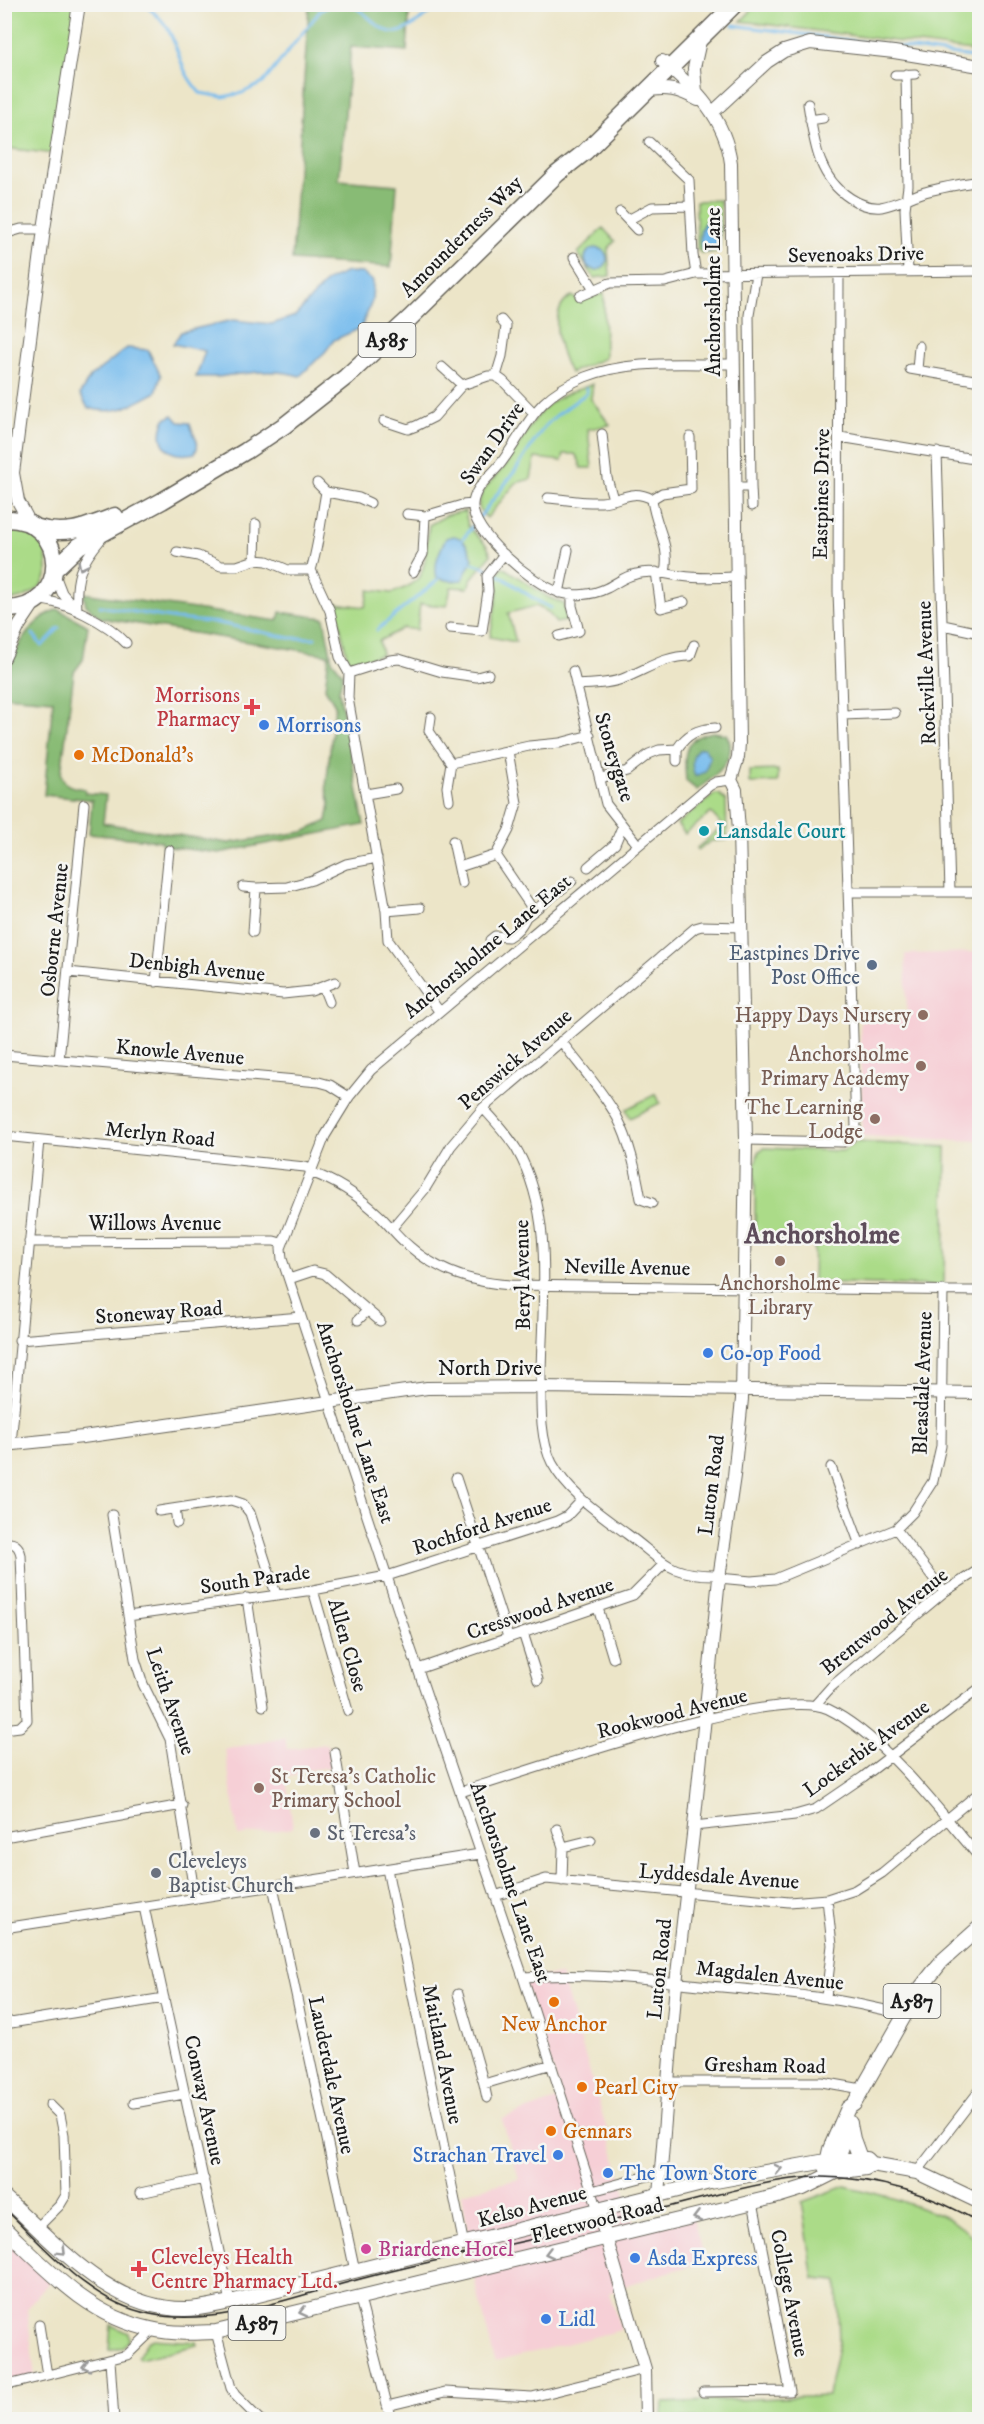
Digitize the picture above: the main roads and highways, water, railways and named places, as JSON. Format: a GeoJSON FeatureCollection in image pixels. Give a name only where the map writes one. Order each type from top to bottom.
{"type":"FeatureCollection","features":[{"type":"Feature","properties":{"kind":"highway","name":"Amounderness Way"},"geometry":{"type":"LineString","coordinates":[[557,174],[579,145],[666,65],[726,4]]}},
{"type":"Feature","properties":{"kind":"highway","name":"Amounderness Way"},"geometry":{"type":"LineString","coordinates":[[55,571],[79,546],[196,482],[285,425],[346,377],[410,318],[557,174],[585,152],[646,91],[666,65],[700,41],[735,4]]}},
{"type":"Feature","properties":{"kind":"highway","name":"Amounderness Way"},"geometry":{"type":"LineString","coordinates":[[33,526],[62,533],[86,528],[196,482]]}},
{"type":"Feature","properties":{"kind":"highway","name":"A585"},"geometry":{"type":"LineString","coordinates":[[4,519],[16,519],[33,526]]}},
{"type":"Feature","properties":{"kind":"highway"},"geometry":{"type":"LineString","coordinates":[[33,526],[51,546],[55,571]]}},
{"type":"Feature","properties":{"kind":"highway","name":"A585"},"geometry":{"type":"LineString","coordinates":[[4,609],[15,609],[37,601],[51,584],[55,571]]}},
{"type":"Feature","properties":{"kind":"main road","name":"A587"},"geometry":{"type":"LineString","coordinates":[[831,2167],[855,2110],[854,2104],[919,1990],[942,1961],[980,1926]]}},
{"type":"Feature","properties":{"kind":"main road"},"geometry":{"type":"LineString","coordinates":[[831,2167],[844,2116],[848,2108],[854,2104]]}},
{"type":"Feature","properties":{"kind":"main road"},"geometry":{"type":"LineString","coordinates":[[850,2122],[853,2139],[866,2161]]}},
{"type":"Feature","properties":{"kind":"main road","name":"Kelso Avenue"},"geometry":{"type":"LineString","coordinates":[[4,2197],[70,2259],[95,2279],[123,2294],[167,2307],[200,2308],[464,2245],[710,2182],[866,2161],[917,2172],[980,2202]]}},
{"type":"Feature","properties":{"kind":"main road","name":"Fleetwood Road"},"geometry":{"type":"LineString","coordinates":[[4,2229],[88,2304],[124,2321],[153,2330],[183,2333],[216,2332],[360,2299],[788,2193],[831,2167]]}},
{"type":"Feature","properties":{"kind":"water"},"geometry":{"type":"Polygon","coordinates":[[[711,217],[717,221],[718,241],[716,247],[708,252],[701,249],[700,235],[704,223],[711,217]]]}},
{"type":"Feature","properties":{"kind":"water"},"geometry":{"type":"Polygon","coordinates":[[[596,248],[604,251],[607,259],[604,267],[596,270],[588,267],[585,259],[588,251],[596,248]]]}},
{"type":"Feature","properties":{"kind":"water"},"geometry":{"type":"Polygon","coordinates":[[[347,272],[362,273],[373,281],[372,301],[361,328],[334,340],[300,376],[271,372],[196,377],[205,351],[173,344],[181,332],[233,320],[272,324],[295,316],[327,281],[347,272]]]}},
{"type":"Feature","properties":{"kind":"water"},"geometry":{"type":"Polygon","coordinates":[[[127,348],[148,350],[161,376],[156,392],[124,408],[107,411],[88,408],[80,394],[90,377],[127,348]]]}},
{"type":"Feature","properties":{"kind":"water"},"geometry":{"type":"Polygon","coordinates":[[[173,415],[179,422],[190,423],[197,441],[195,453],[178,454],[166,448],[161,436],[162,428],[165,419],[173,415]]]}},
{"type":"Feature","properties":{"kind":"water"},"geometry":{"type":"Polygon","coordinates":[[[454,536],[469,548],[473,559],[462,580],[437,578],[436,567],[439,552],[446,538],[454,536]]]}},
{"type":"Feature","properties":{"kind":"water"},"geometry":{"type":"Polygon","coordinates":[[[699,748],[704,748],[710,757],[705,772],[695,776],[692,761],[699,748]]]}},
{"type":"Feature","properties":{"kind":"waterway"},"geometry":{"type":"LineString","coordinates":[[144,4],[168,29],[193,85],[200,93],[223,97],[242,93],[263,83],[320,11],[332,4]]}},
{"type":"Feature","properties":{"kind":"waterway"},"geometry":{"type":"LineString","coordinates":[[336,4],[357,8],[381,28],[394,32],[412,26],[441,4]]}},
{"type":"Feature","properties":{"kind":"waterway"},"geometry":{"type":"LineString","coordinates":[[733,25],[980,58]]}},
{"type":"Feature","properties":{"kind":"waterway"},"geometry":{"type":"LineString","coordinates":[[462,540],[515,471],[544,427],[587,393],[586,388]]}},
{"type":"Feature","properties":{"kind":"waterway"},"geometry":{"type":"LineString","coordinates":[[471,563],[490,570],[551,608]]}},
{"type":"Feature","properties":{"kind":"waterway"},"geometry":{"type":"LineString","coordinates":[[377,630],[439,579]]}},
{"type":"Feature","properties":{"kind":"waterway"},"geometry":{"type":"LineString","coordinates":[[100,606],[176,619],[219,623],[290,638],[315,638]]}},
{"type":"Feature","properties":{"kind":"waterway"},"geometry":{"type":"LineString","coordinates":[[33,634],[42,646],[59,628]]}},
{"type":"Feature","properties":{"kind":"tram line"},"geometry":{"type":"LineString","coordinates":[[4,2208],[70,2272],[89,2286],[128,2308],[175,2317],[200,2317],[250,2309],[412,2266],[571,2231],[745,2188],[796,2179],[843,2178],[884,2184],[924,2196],[980,2223]]}},
{"type":"Feature","properties":{"kind":"place","name":"Morrisons Pharmacy"},"geometry":{"type":"Point","coordinates":[252,707]}},
{"type":"Feature","properties":{"kind":"place","name":"Morrisons"},"geometry":{"type":"Point","coordinates":[264,725]}},
{"type":"Feature","properties":{"kind":"place","name":"McDonald's"},"geometry":{"type":"Point","coordinates":[79,755]}},
{"type":"Feature","properties":{"kind":"place","name":"Lansdale Court"},"geometry":{"type":"Point","coordinates":[704,831]}},
{"type":"Feature","properties":{"kind":"place","name":"Eastpines Drive Post Office"},"geometry":{"type":"Point","coordinates":[872,965]}},
{"type":"Feature","properties":{"kind":"place","name":"Happy Days Nursery"},"geometry":{"type":"Point","coordinates":[923,1015]}},
{"type":"Feature","properties":{"kind":"place","name":"Anchorsholme Primary Academy"},"geometry":{"type":"Point","coordinates":[921,1066]}},
{"type":"Feature","properties":{"kind":"place","name":"The Learning Lodge"},"geometry":{"type":"Point","coordinates":[875,1119]}},
{"type":"Feature","properties":{"kind":"place","name":"Anchorsholme Library"},"geometry":{"type":"Point","coordinates":[780,1261]}},
{"type":"Feature","properties":{"kind":"place","name":"Co-op Food"},"geometry":{"type":"Point","coordinates":[708,1353]}},
{"type":"Feature","properties":{"kind":"place","name":"St Teresa's Catholic Primary School"},"geometry":{"type":"Point","coordinates":[259,1788]}},
{"type":"Feature","properties":{"kind":"place","name":"St Teresa's"},"geometry":{"type":"Point","coordinates":[315,1833]}},
{"type":"Feature","properties":{"kind":"place","name":"Cleveleys Baptist Church"},"geometry":{"type":"Point","coordinates":[156,1873]}},
{"type":"Feature","properties":{"kind":"place","name":"New Anchor"},"geometry":{"type":"Point","coordinates":[554,2002]}},
{"type":"Feature","properties":{"kind":"place","name":"Pearl City"},"geometry":{"type":"Point","coordinates":[582,2087]}},
{"type":"Feature","properties":{"kind":"place","name":"Gennars"},"geometry":{"type":"Point","coordinates":[551,2131]}},
{"type":"Feature","properties":{"kind":"place","name":"Strachan Travel"},"geometry":{"type":"Point","coordinates":[558,2155]}},
{"type":"Feature","properties":{"kind":"place","name":"The Town Store"},"geometry":{"type":"Point","coordinates":[608,2173]}},
{"type":"Feature","properties":{"kind":"place","name":"Briardene Hotel"},"geometry":{"type":"Point","coordinates":[366,2249]}},
{"type":"Feature","properties":{"kind":"place","name":"Asda Express"},"geometry":{"type":"Point","coordinates":[635,2258]}},
{"type":"Feature","properties":{"kind":"place","name":"Cleveleys Health Centre Pharmacy Ltd."},"geometry":{"type":"Point","coordinates":[139,2269]}},
{"type":"Feature","properties":{"kind":"place","name":"Lidl"},"geometry":{"type":"Point","coordinates":[546,2319]}},
{"type":"Feature","properties":{"kind":"district","name":"Anchorsholme"},"geometry":{"type":"Point","coordinates":[822,1234]}}]}
